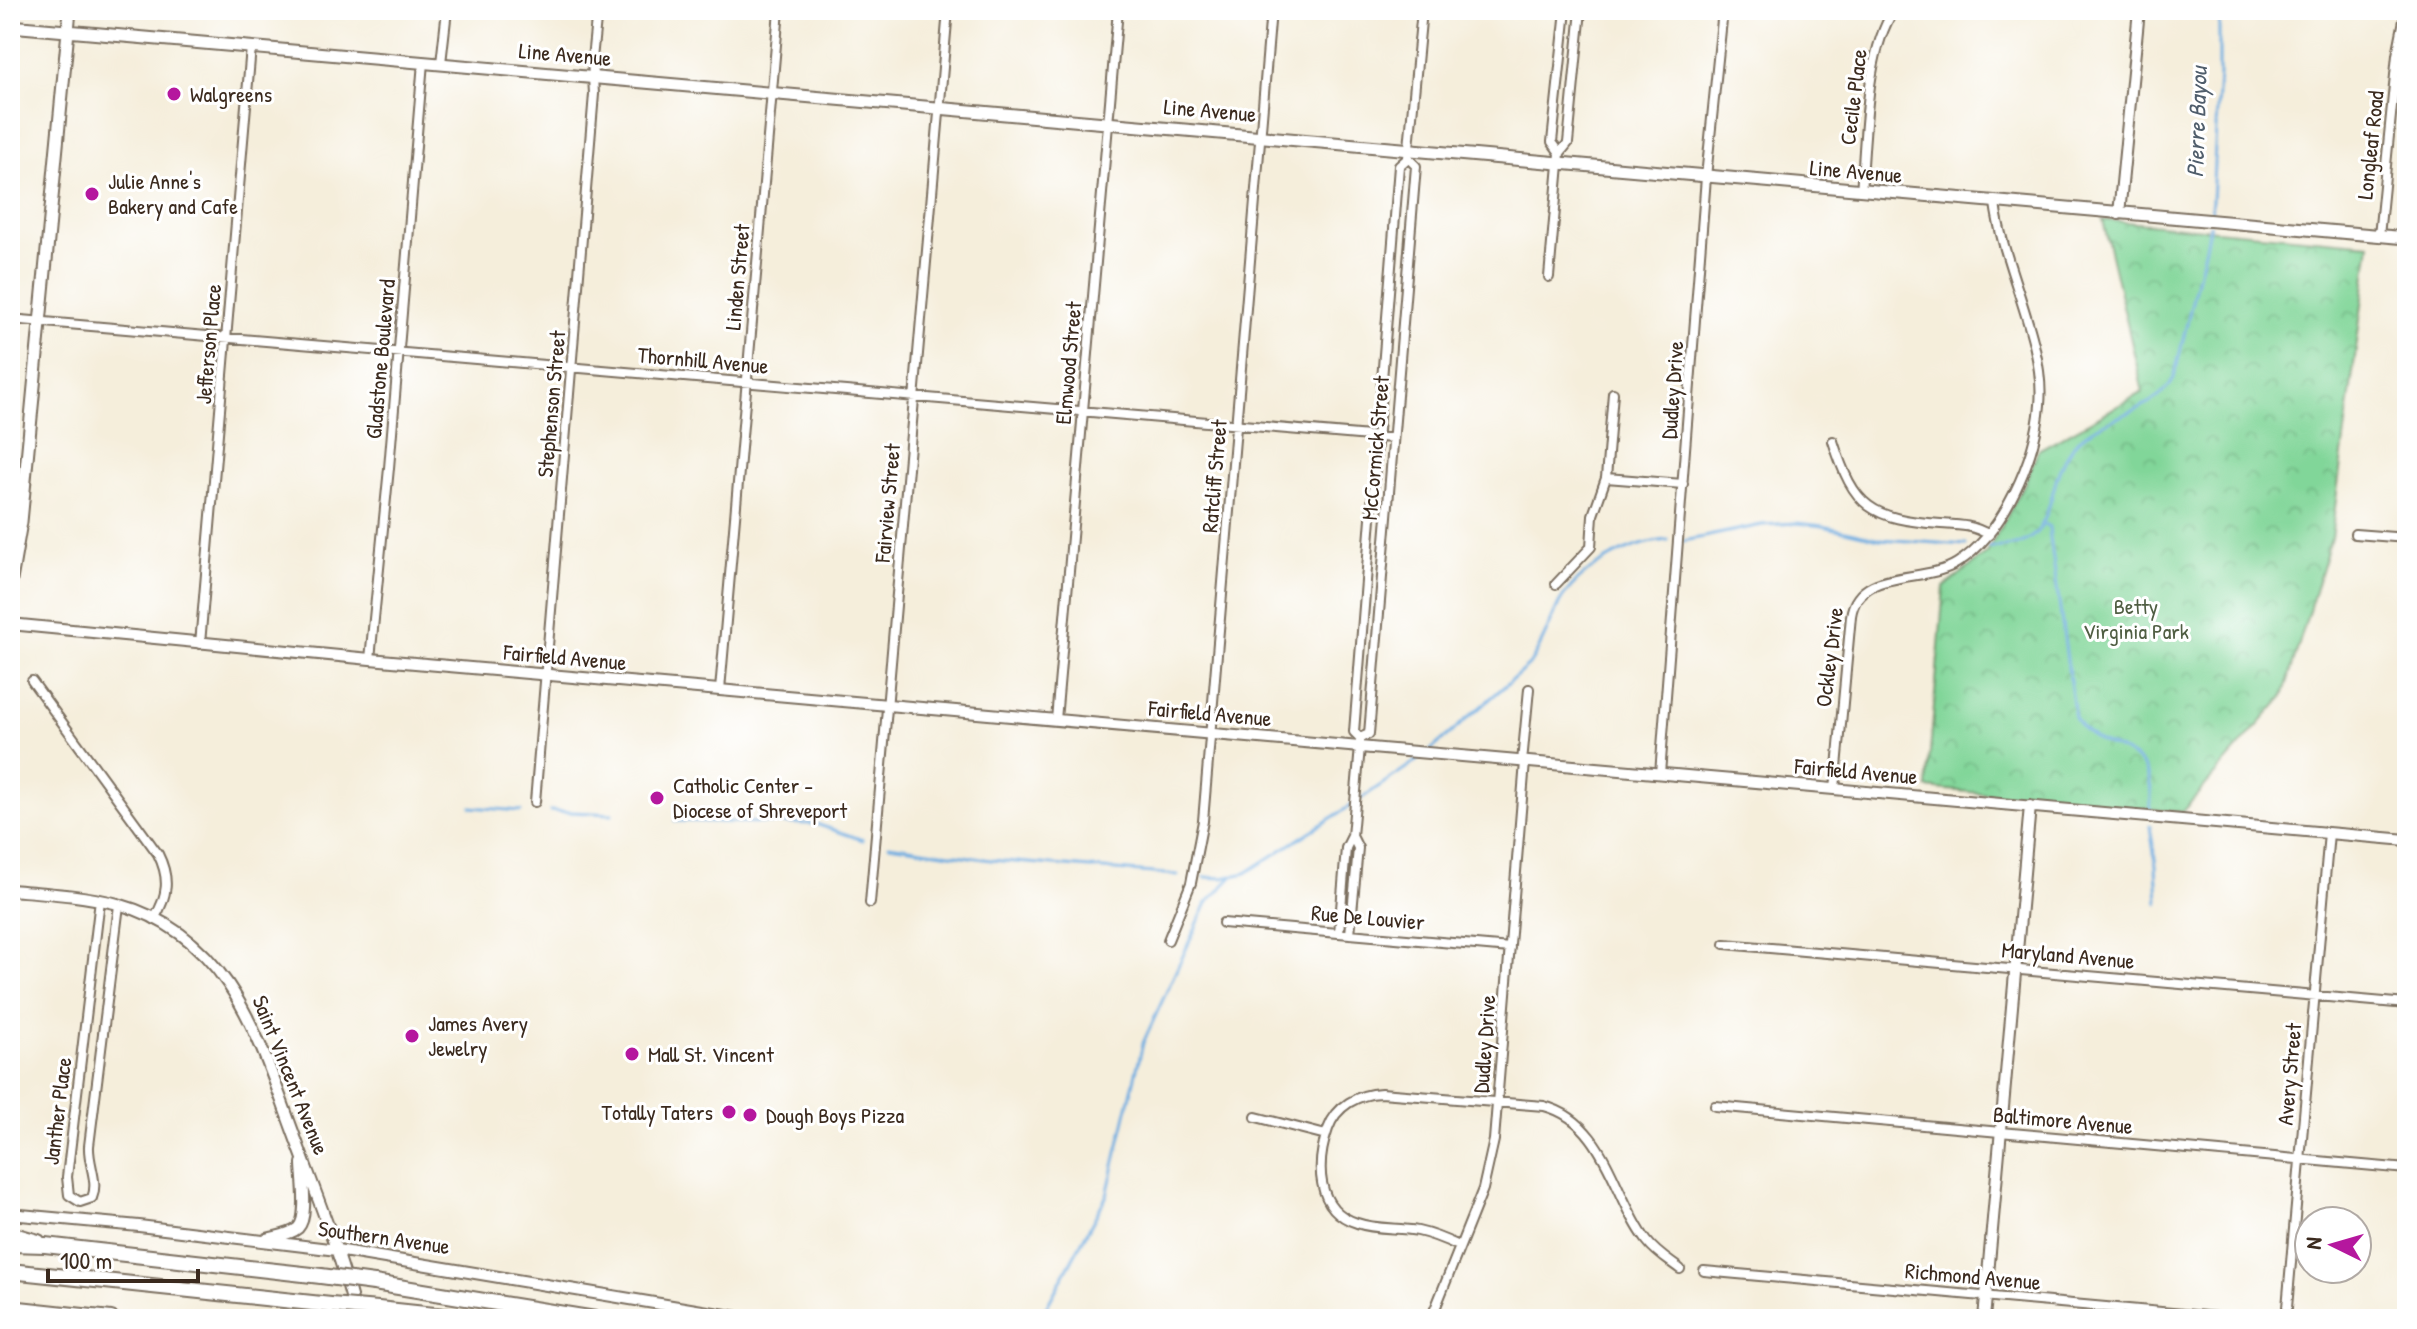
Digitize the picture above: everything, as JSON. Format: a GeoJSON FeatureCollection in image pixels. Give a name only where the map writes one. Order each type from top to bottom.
{"type":"FeatureCollection","features":[{"type":"Feature","properties":{"kind":"highway"},"geometry":{"type":"LineString","coordinates":[[10,1234],[45,1245]]}},
{"type":"Feature","properties":{"kind":"highway"},"geometry":{"type":"LineString","coordinates":[[10,1244],[45,1245],[321,1276],[595,1319]]}},
{"type":"Feature","properties":{"kind":"highway"},"geometry":{"type":"LineString","coordinates":[[14,1271],[472,1319]]}},
{"type":"Feature","properties":{"kind":"highway"},"geometry":{"type":"LineString","coordinates":[[12,1309],[111,1319]]}},
{"type":"Feature","properties":{"kind":"main road"},"geometry":{"type":"LineString","coordinates":[[10,586],[21,522],[70,10]]}},
{"type":"Feature","properties":{"kind":"main road","name":"Line Avenue"},"geometry":{"type":"LineString","coordinates":[[10,26],[1107,121],[1408,153],[1559,158],[1706,177],[2407,238]]}},
{"type":"Feature","properties":{"kind":"street"},"geometry":{"type":"LineString","coordinates":[[441,63],[447,10]]}},
{"type":"Feature","properties":{"kind":"street","name":"Stephenson Street"},"geometry":{"type":"LineString","coordinates":[[535,802],[594,94],[592,59],[597,10]]}},
{"type":"Feature","properties":{"kind":"street","name":"Linden Street"},"geometry":{"type":"LineString","coordinates":[[720,690],[779,10]]}},
{"type":"Feature","properties":{"kind":"street","name":"Fairview Street"},"geometry":{"type":"LineString","coordinates":[[870,903],[948,10]]}},
{"type":"Feature","properties":{"kind":"street","name":"Elmwood Street"},"geometry":{"type":"LineString","coordinates":[[1056,720],[1118,10]]}},
{"type":"Feature","properties":{"kind":"street","name":"Ratcliff Street"},"geometry":{"type":"LineString","coordinates":[[1168,940],[1181,912],[1198,855],[1211,734],[1271,10]]}},
{"type":"Feature","properties":{"kind":"street","name":"McCormick Street"},"geometry":{"type":"LineString","coordinates":[[1408,153],[1416,166],[1369,734],[1360,743],[1354,732],[1399,166],[1408,153],[1422,10]]}},
{"type":"Feature","properties":{"kind":"street"},"geometry":{"type":"LineString","coordinates":[[1559,158],[1552,142],[1566,10]]}},
{"type":"Feature","properties":{"kind":"street"},"geometry":{"type":"LineString","coordinates":[[1549,277],[1559,158],[1568,143],[1581,10]]}},
{"type":"Feature","properties":{"kind":"street","name":"Dudley Drive"},"geometry":{"type":"LineString","coordinates":[[1660,774],[1706,177],[1723,10]]}},
{"type":"Feature","properties":{"kind":"street","name":"Cecile Place"},"geometry":{"type":"LineString","coordinates":[[1861,191],[1875,52],[1884,26],[1894,10]]}},
{"type":"Feature","properties":{"kind":"street"},"geometry":{"type":"LineString","coordinates":[[2119,214],[2139,10]]}},
{"type":"Feature","properties":{"kind":"street","name":"Longleaf Road"},"geometry":{"type":"LineString","coordinates":[[2379,236],[2397,55],[2406,10]]}},
{"type":"Feature","properties":{"kind":"street","name":"Jefferson Place"},"geometry":{"type":"LineString","coordinates":[[200,644],[251,47]]}},
{"type":"Feature","properties":{"kind":"street","name":"Gladstone Boulevard"},"geometry":{"type":"LineString","coordinates":[[370,659],[423,62]]}},
{"type":"Feature","properties":{"kind":"street","name":"Ockley Drive"},"geometry":{"type":"LineString","coordinates":[[1835,789],[1851,616],[1857,595],[1874,584],[1947,568],[1968,556],[1989,535],[2011,496],[2032,445],[2039,419],[2042,383],[1999,231],[1995,203]]}},
{"type":"Feature","properties":{"kind":"street"},"geometry":{"type":"LineString","coordinates":[[1390,292],[1405,293]]}},
{"type":"Feature","properties":{"kind":"street","name":"Thornhill Avenue"},"geometry":{"type":"LineString","coordinates":[[10,319],[1393,438]]}},
{"type":"Feature","properties":{"kind":"street"},"geometry":{"type":"LineString","coordinates":[[1556,584],[1591,547],[1593,515],[1606,478],[1613,393]]}},
{"type":"Feature","properties":{"kind":"street"},"geometry":{"type":"LineString","coordinates":[[1833,441],[1845,477],[1854,492],[1878,513],[1902,521],[1967,525],[1989,535]]}},
{"type":"Feature","properties":{"kind":"street"},"geometry":{"type":"LineString","coordinates":[[1606,478],[1683,484]]}},
{"type":"Feature","properties":{"kind":"street"},"geometry":{"type":"LineString","coordinates":[[2355,534],[2407,538]]}},
{"type":"Feature","properties":{"kind":"street"},"geometry":{"type":"LineString","coordinates":[[1365,595],[1380,597]]}},
{"type":"Feature","properties":{"kind":"street","name":"Fairfield Avenue"},"geometry":{"type":"LineString","coordinates":[[10,624],[200,644],[1211,734],[1360,743],[1413,752],[2407,840]]}},
{"type":"Feature","properties":{"kind":"street"},"geometry":{"type":"LineString","coordinates":[[32,681],[158,854],[164,867],[166,888],[164,900],[154,919]]}},
{"type":"Feature","properties":{"kind":"street","name":"Dudley Drive"},"geometry":{"type":"LineString","coordinates":[[1431,1319],[1486,1179],[1494,1140],[1529,689]]}},
{"type":"Feature","properties":{"kind":"street"},"geometry":{"type":"LineString","coordinates":[[1339,933],[1360,743]]}},
{"type":"Feature","properties":{"kind":"street"},"geometry":{"type":"LineString","coordinates":[[1984,1319],[2030,806]]}},
{"type":"Feature","properties":{"kind":"street","name":"Avery Street"},"geometry":{"type":"LineString","coordinates":[[2286,1319],[2329,833]]}},
{"type":"Feature","properties":{"kind":"street"},"geometry":{"type":"LineString","coordinates":[[1350,934],[1358,848],[1352,836]]}},
{"type":"Feature","properties":{"kind":"street","name":"Saint Vincent Avenue"},"geometry":{"type":"LineString","coordinates":[[10,890],[119,905],[154,919],[185,938],[207,957],[236,994],[252,1023],[337,1250],[357,1319]]}},
{"type":"Feature","properties":{"kind":"street","name":"Janther Place"},"geometry":{"type":"LineString","coordinates":[[100,900],[67,1177],[69,1195],[80,1202],[92,1198],[96,1188],[89,1165],[89,1146],[119,905]]}},
{"type":"Feature","properties":{"kind":"street","name":"Rue De Louvier"},"geometry":{"type":"LineString","coordinates":[[1223,923],[1510,948]]}},
{"type":"Feature","properties":{"kind":"street","name":"Maryland Avenue"},"geometry":{"type":"LineString","coordinates":[[1725,944],[2407,1004]]}},
{"type":"Feature","properties":{"kind":"street"},"geometry":{"type":"LineString","coordinates":[[1459,1246],[1420,1231],[1358,1224],[1339,1213],[1324,1194],[1321,1159],[1332,1120],[1342,1107],[1368,1094],[1393,1093],[1544,1106],[1558,1110],[1583,1127],[1645,1238],[1658,1253],[1680,1269]]}},
{"type":"Feature","properties":{"kind":"street","name":"Baltimore Avenue"},"geometry":{"type":"LineString","coordinates":[[1715,1106],[2407,1169]]}},
{"type":"Feature","properties":{"kind":"street"},"geometry":{"type":"LineString","coordinates":[[1256,1117],[1326,1135]]}},
{"type":"Feature","properties":{"kind":"street"},"geometry":{"type":"LineString","coordinates":[[261,1241],[288,1233],[301,1224],[304,1202],[301,1153]]}},
{"type":"Feature","properties":{"kind":"street","name":"Southern Avenue"},"geometry":{"type":"LineString","coordinates":[[10,1214],[337,1250],[750,1319]]}},
{"type":"Feature","properties":{"kind":"street","name":"Richmond Avenue"},"geometry":{"type":"LineString","coordinates":[[1704,1271],[2239,1319]]}},
{"type":"Feature","properties":{"kind":"green space","name":"Betty Virginia Park"},"geometry":{"type":"Polygon","coordinates":[[[2103,220],[2370,244],[2331,538],[2283,697],[2182,812],[1927,788],[1944,587],[1987,553],[2026,481],[2038,450],[2143,392],[2103,220]]]}},
{"type":"Feature","properties":{"kind":"waterway","name":"Pierre Bayou"},"geometry":{"type":"LineString","coordinates":[[2211,218],[2219,74],[2219,10]]}},
{"type":"Feature","properties":{"kind":"waterway"},"geometry":{"type":"LineString","coordinates":[[1989,547],[2012,546],[2028,539],[2039,529],[2061,466],[2070,450],[2094,429],[2152,401],[2174,378],[2210,225]]}},
{"type":"Feature","properties":{"kind":"waterway"},"geometry":{"type":"LineString","coordinates":[[1684,541],[1762,525],[1797,523],[1880,539],[1966,545]]}},
{"type":"Feature","properties":{"kind":"waterway"},"geometry":{"type":"LineString","coordinates":[[2044,524],[2049,527],[2075,718],[2097,740],[2124,752],[2146,771],[2151,786],[2150,809]]}},
{"type":"Feature","properties":{"kind":"waterway"},"geometry":{"type":"LineString","coordinates":[[1431,750],[1529,665],[1559,604],[1579,580],[1621,552],[1668,540]]}},
{"type":"Feature","properties":{"kind":"waterway"},"geometry":{"type":"LineString","coordinates":[[1359,800],[1422,757]]}},
{"type":"Feature","properties":{"kind":"waterway"},"geometry":{"type":"LineString","coordinates":[[1205,877],[1223,878],[1246,873],[1353,804]]}},
{"type":"Feature","properties":{"kind":"waterway"},"geometry":{"type":"LineString","coordinates":[[471,807],[521,811]]}},
{"type":"Feature","properties":{"kind":"waterway"},"geometry":{"type":"LineString","coordinates":[[550,811],[612,814]]}},
{"type":"Feature","properties":{"kind":"waterway"},"geometry":{"type":"LineString","coordinates":[[675,821],[816,824],[863,840]]}},
{"type":"Feature","properties":{"kind":"waterway"},"geometry":{"type":"LineString","coordinates":[[2150,826],[2158,903]]}},
{"type":"Feature","properties":{"kind":"waterway"},"geometry":{"type":"LineString","coordinates":[[889,845],[991,860],[1178,875]]}},
{"type":"Feature","properties":{"kind":"waterway"},"geometry":{"type":"LineString","coordinates":[[1040,1319],[1107,1195],[1143,1043],[1207,903],[1233,876]]}},
{"type":"Feature","properties":{"kind":"place","name":"Walgreens"},"geometry":{"type":"Point","coordinates":[174,94]}},
{"type":"Feature","properties":{"kind":"place","name":"Julie Anne's Bakery and Cafe"},"geometry":{"type":"Point","coordinates":[92,194]}},
{"type":"Feature","properties":{"kind":"place","name":"Catholic Center - Diocese of Shreveport"},"geometry":{"type":"Point","coordinates":[657,798]}},
{"type":"Feature","properties":{"kind":"place","name":"James Avery Jewelry"},"geometry":{"type":"Point","coordinates":[412,1036]}},
{"type":"Feature","properties":{"kind":"place","name":"Mall St. Vincent"},"geometry":{"type":"Point","coordinates":[632,1054]}},
{"type":"Feature","properties":{"kind":"place","name":"Totally Taters"},"geometry":{"type":"Point","coordinates":[729,1112]}},
{"type":"Feature","properties":{"kind":"place","name":"Dough Boys Pizza"},"geometry":{"type":"Point","coordinates":[750,1115]}}]}
